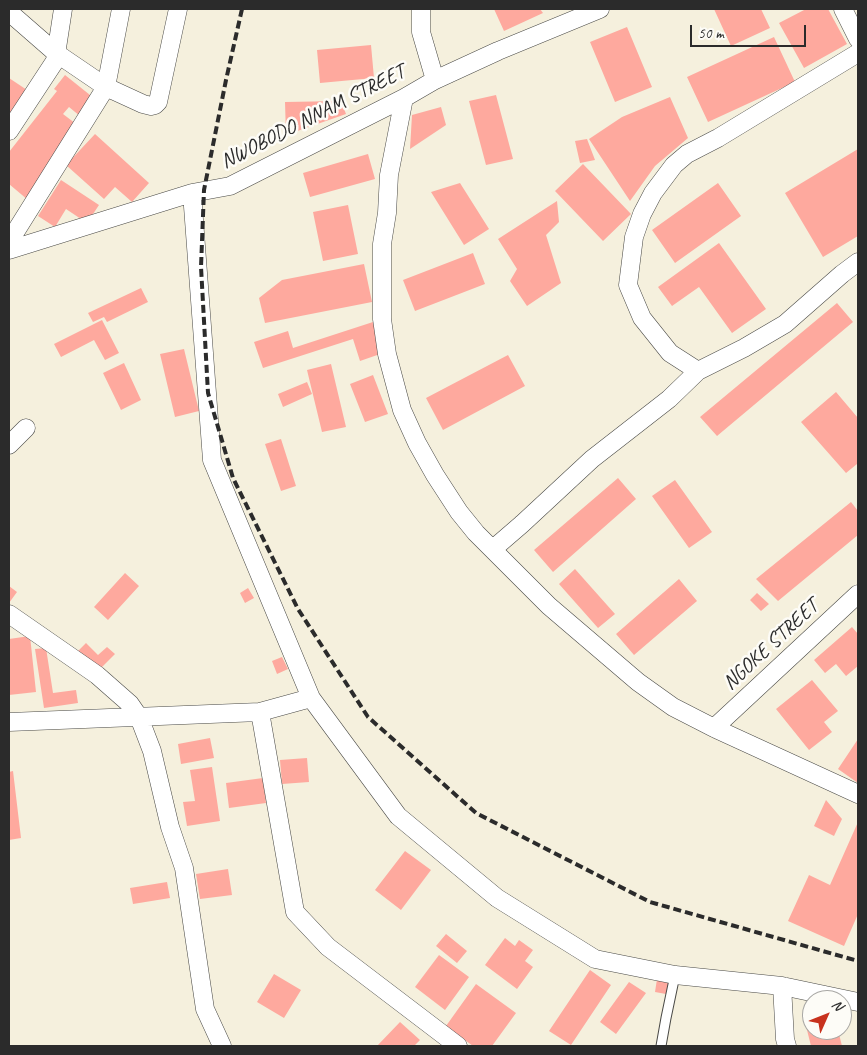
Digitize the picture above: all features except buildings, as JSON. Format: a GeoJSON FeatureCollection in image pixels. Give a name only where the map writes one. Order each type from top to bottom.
{"type":"FeatureCollection","features":[{"type":"Feature","properties":{"kind":"street"},"geometry":{"type":"LineString","coordinates":[[9,131],[52,67],[63,9]]}},
{"type":"Feature","properties":{"kind":"street"},"geometry":{"type":"LineString","coordinates":[[9,242],[106,86],[121,9]]}},
{"type":"Feature","properties":{"kind":"street"},"geometry":{"type":"LineString","coordinates":[[9,12],[56,53],[106,86],[147,106],[155,105],[158,102],[178,9]]}},
{"type":"Feature","properties":{"kind":"street"},"geometry":{"type":"LineString","coordinates":[[421,9],[421,32],[435,80]]}},
{"type":"Feature","properties":{"kind":"street","name":"NWOBODO NNAM STREET"},"geometry":{"type":"LineString","coordinates":[[9,250],[192,193],[230,186],[404,98],[435,80],[498,51],[600,9]]}},
{"type":"Feature","properties":{"kind":"street"},"geometry":{"type":"LineString","coordinates":[[843,9],[858,39]]}},
{"type":"Feature","properties":{"kind":"street"},"geometry":{"type":"LineString","coordinates":[[698,371],[670,353],[642,318],[628,285],[634,237],[642,214],[653,193],[674,165],[687,154],[718,138],[858,53]]}},
{"type":"Feature","properties":{"kind":"street"},"geometry":{"type":"LineString","coordinates":[[404,98],[389,175],[387,213],[382,244],[382,319],[387,354],[402,410],[417,444],[459,512],[476,533],[549,606],[638,682],[672,707],[858,794]]}},
{"type":"Feature","properties":{"kind":"street"},"geometry":{"type":"LineString","coordinates":[[192,193],[212,460],[311,698],[398,816],[497,898],[595,959],[675,974],[782,986],[858,1002]]}},
{"type":"Feature","properties":{"kind":"street"},"geometry":{"type":"LineString","coordinates":[[493,550],[592,459],[669,399],[698,371],[744,348],[785,324],[858,262]]}},
{"type":"Feature","properties":{"kind":"street"},"geometry":{"type":"LineString","coordinates":[[9,445],[26,428]]}},
{"type":"Feature","properties":{"kind":"street","name":"NGOKE STREET"},"geometry":{"type":"LineString","coordinates":[[714,728],[858,594]]}},
{"type":"Feature","properties":{"kind":"street"},"geometry":{"type":"LineString","coordinates":[[9,614],[97,675],[130,704],[139,717],[152,752],[170,827],[184,868],[205,1009],[222,1046]]}},
{"type":"Feature","properties":{"kind":"street"},"geometry":{"type":"LineString","coordinates":[[9,722],[260,712],[311,698]]}},
{"type":"Feature","properties":{"kind":"street"},"geometry":{"type":"LineString","coordinates":[[260,712],[295,912],[328,947],[458,1046]]}},
{"type":"Feature","properties":{"kind":"street"},"geometry":{"type":"LineString","coordinates":[[782,986],[787,1046]]}},
{"type":"Feature","properties":{"kind":"lane"},"geometry":{"type":"LineString","coordinates":[[661,1046],[675,974]]}},
{"type":"Feature","properties":{"kind":"railway"},"geometry":{"type":"LineString","coordinates":[[242,9],[204,190],[201,267],[208,393],[233,478],[298,609],[368,717],[476,813],[650,902],[858,961]]}}]}
